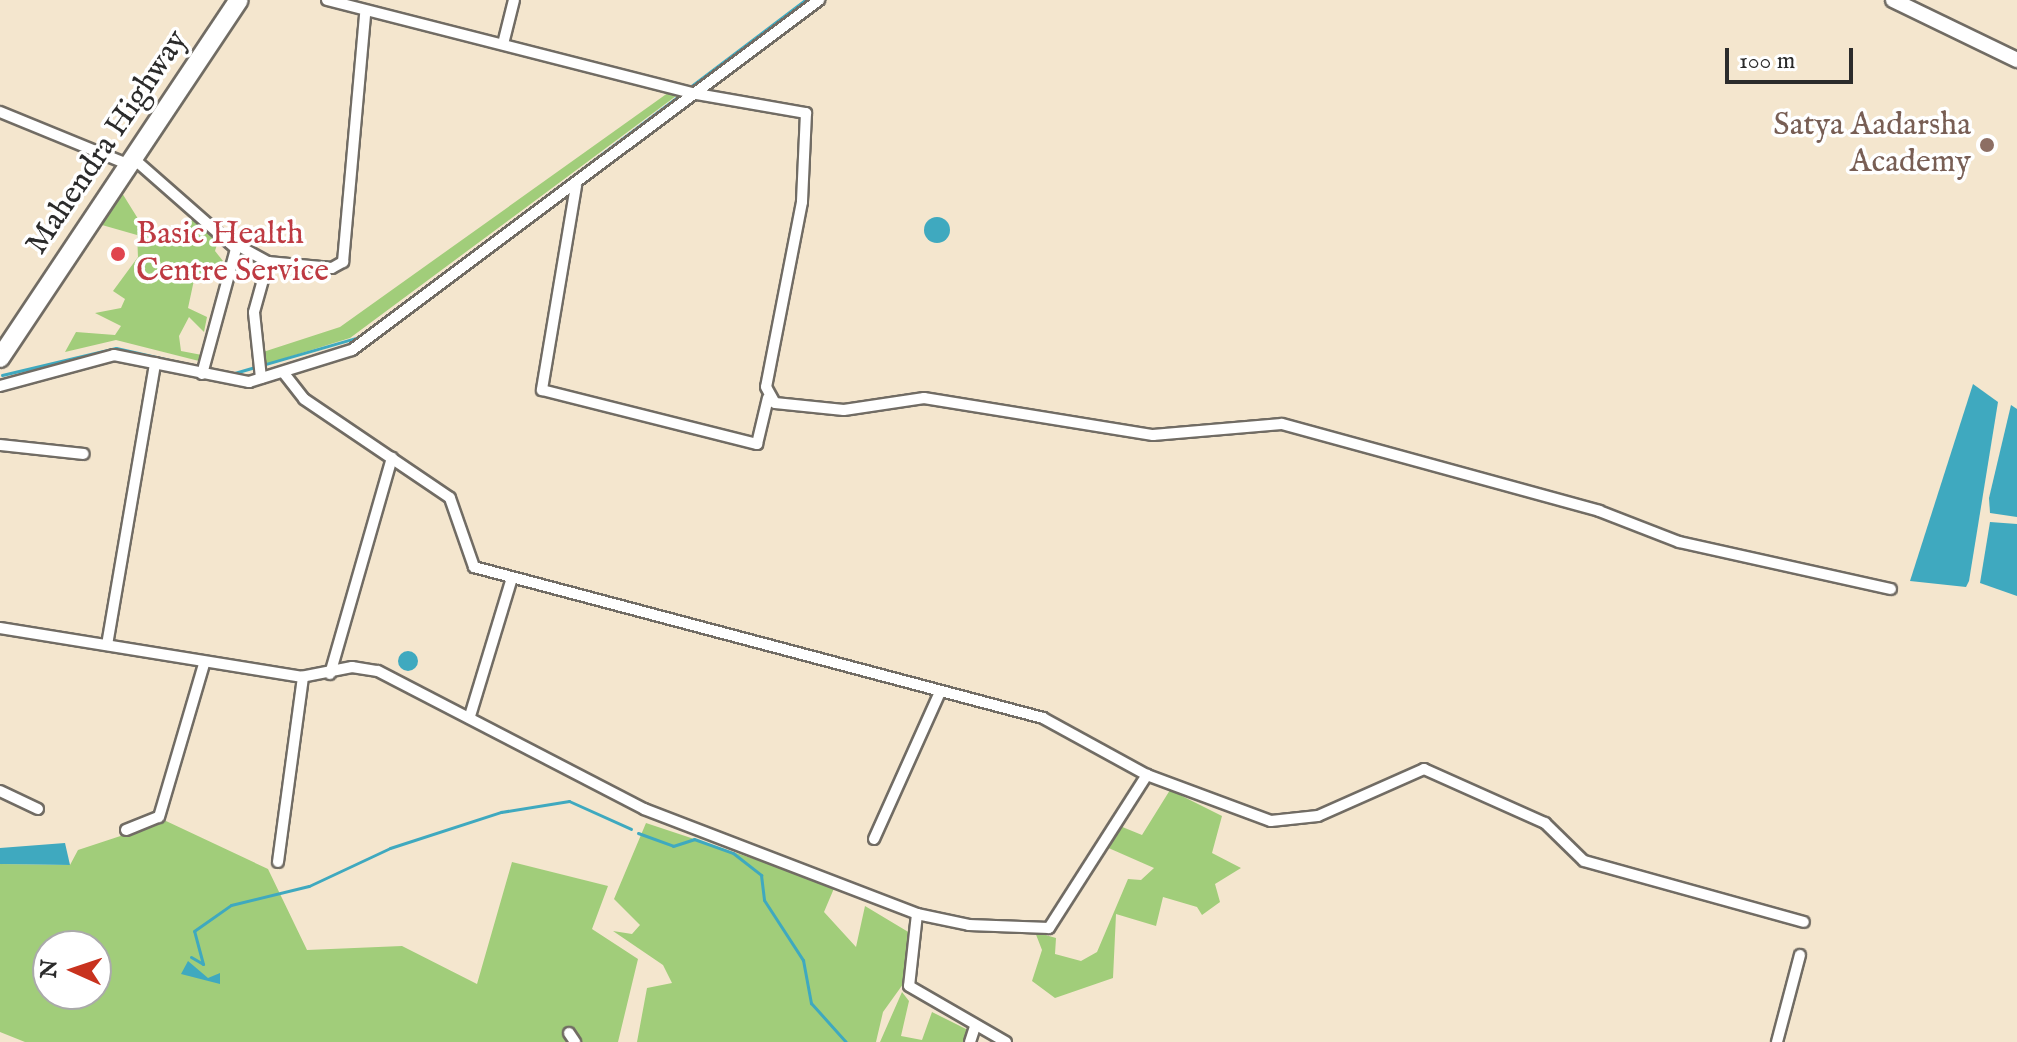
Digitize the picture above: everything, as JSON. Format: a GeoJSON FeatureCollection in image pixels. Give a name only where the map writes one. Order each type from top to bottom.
{"type":"FeatureCollection","features":[{"type":"Feature","properties":{"kind":"highway","name":"Mahendra Highway"},"geometry":{"type":"LineString","coordinates":[[0,358],[239,0]]}},
{"type":"Feature","properties":{"kind":"main road"},"geometry":{"type":"LineString","coordinates":[[1893,0],[2017,60]]}},
{"type":"Feature","properties":{"kind":"street"},"geometry":{"type":"LineString","coordinates":[[327,0],[365,14],[504,40],[686,91],[806,113],[802,202],[768,398],[757,444],[542,390],[576,186]]}},
{"type":"Feature","properties":{"kind":"street"},"geometry":{"type":"LineString","coordinates":[[504,40],[514,0]]}},
{"type":"Feature","properties":{"kind":"street"},"geometry":{"type":"LineString","coordinates":[[0,386],[114,355],[202,374],[283,372],[365,342],[576,186],[686,91],[819,0]]}},
{"type":"Feature","properties":{"kind":"street"},"geometry":{"type":"LineString","coordinates":[[0,112],[132,162],[234,247],[268,262],[332,268],[343,262],[365,14]]}},
{"type":"Feature","properties":{"kind":"street"},"geometry":{"type":"LineString","coordinates":[[202,374],[234,247]]}},
{"type":"Feature","properties":{"kind":"street"},"geometry":{"type":"LineString","coordinates":[[260,373],[254,312],[268,262]]}},
{"type":"Feature","properties":{"kind":"street"},"geometry":{"type":"LineString","coordinates":[[107,645],[155,363]]}},
{"type":"Feature","properties":{"kind":"street"},"geometry":{"type":"LineString","coordinates":[[283,372],[292,390],[450,498],[474,567],[1043,718],[1147,775],[1271,821],[1318,816],[1424,769],[1545,823],[1584,861],[1804,922]]}},
{"type":"Feature","properties":{"kind":"street"},"geometry":{"type":"LineString","coordinates":[[768,398],[844,410],[924,398],[1153,435],[1282,424],[1599,511],[1679,542],[1891,589]]}},
{"type":"Feature","properties":{"kind":"street"},"geometry":{"type":"LineString","coordinates":[[0,445],[84,454]]}},
{"type":"Feature","properties":{"kind":"street"},"geometry":{"type":"LineString","coordinates":[[330,674],[392,458]]}},
{"type":"Feature","properties":{"kind":"street"},"geometry":{"type":"LineString","coordinates":[[470,716],[512,578]]}},
{"type":"Feature","properties":{"kind":"street"},"geometry":{"type":"LineString","coordinates":[[0,628],[204,664],[303,677],[378,671],[470,716],[644,809],[917,914],[1049,928],[1147,775]]}},
{"type":"Feature","properties":{"kind":"street"},"geometry":{"type":"LineString","coordinates":[[126,830],[159,817],[204,664]]}},
{"type":"Feature","properties":{"kind":"street"},"geometry":{"type":"LineString","coordinates":[[278,862],[303,677]]}},
{"type":"Feature","properties":{"kind":"street"},"geometry":{"type":"LineString","coordinates":[[874,839],[940,692]]}},
{"type":"Feature","properties":{"kind":"street"},"geometry":{"type":"LineString","coordinates":[[0,791],[38,809]]}},
{"type":"Feature","properties":{"kind":"street"},"geometry":{"type":"LineString","coordinates":[[917,914],[909,986],[975,1027],[1006,1042]]}},
{"type":"Feature","properties":{"kind":"street"},"geometry":{"type":"LineString","coordinates":[[1777,1042],[1800,955]]}},
{"type":"Feature","properties":{"kind":"street"},"geometry":{"type":"LineString","coordinates":[[970,1042],[975,1027]]}},
{"type":"Feature","properties":{"kind":"green space"},"geometry":{"type":"Polygon","coordinates":[[[672,90],[680,93],[350,338],[263,365],[260,353],[340,327],[672,90]]]}},
{"type":"Feature","properties":{"kind":"green space"},"geometry":{"type":"Polygon","coordinates":[[[122,193],[140,222],[168,241],[199,214],[219,238],[215,251],[223,261],[194,280],[188,308],[207,317],[204,332],[189,317],[179,336],[181,351],[202,355],[199,361],[116,340],[65,352],[76,332],[115,335],[121,326],[95,313],[121,308],[125,299],[113,291],[138,257],[137,235],[102,225],[122,193]]]}},
{"type":"Feature","properties":{"kind":"green space"},"geometry":{"type":"Polygon","coordinates":[[[1170,790],[1222,816],[1212,853],[1241,868],[1215,884],[1220,902],[1202,915],[1197,907],[1163,897],[1156,926],[1116,914],[1113,978],[1055,998],[1032,981],[1042,950],[1035,932],[1056,938],[1055,954],[1081,961],[1097,952],[1128,879],[1141,880],[1154,868],[1104,846],[1115,824],[1142,835],[1170,790]]]}},
{"type":"Feature","properties":{"kind":"green space"},"geometry":{"type":"Polygon","coordinates":[[[166,821],[268,869],[307,950],[402,946],[477,984],[512,862],[608,886],[592,929],[638,959],[618,1042],[25,1042],[0,1032],[0,864],[70,865],[78,850],[166,821]]]}},
{"type":"Feature","properties":{"kind":"green space"},"geometry":{"type":"Polygon","coordinates":[[[646,823],[835,886],[824,912],[856,947],[865,906],[910,933],[906,980],[883,1012],[876,1042],[637,1042],[647,988],[672,983],[663,965],[613,931],[632,934],[640,925],[614,899],[646,823]]]}},
{"type":"Feature","properties":{"kind":"green space"},"geometry":{"type":"Polygon","coordinates":[[[902,992],[909,1001],[901,1036],[922,1040],[932,1012],[968,1030],[963,1042],[880,1042],[902,992]]]}},
{"type":"Feature","properties":{"kind":"water"},"geometry":{"type":"Polygon","coordinates":[[[937,217],[946,221],[950,230],[946,239],[937,243],[928,239],[924,230],[928,221],[937,217]]]}},
{"type":"Feature","properties":{"kind":"water"},"geometry":{"type":"Polygon","coordinates":[[[1973,384],[1998,402],[1969,581],[1966,587],[1910,581],[1973,384]]]}},
{"type":"Feature","properties":{"kind":"water"},"geometry":{"type":"Polygon","coordinates":[[[2011,405],[2017,409],[2017,517],[1990,513],[1989,498],[2011,405]]]}},
{"type":"Feature","properties":{"kind":"water"},"geometry":{"type":"Polygon","coordinates":[[[1990,522],[2017,524],[2017,596],[1980,583],[1990,522]]]}},
{"type":"Feature","properties":{"kind":"water"},"geometry":{"type":"Polygon","coordinates":[[[404,651],[412,651],[418,661],[412,671],[404,671],[398,665],[398,657],[404,651]]]}},
{"type":"Feature","properties":{"kind":"water"},"geometry":{"type":"Polygon","coordinates":[[[65,843],[70,865],[0,864],[0,848],[65,843]]]}},
{"type":"Feature","properties":{"kind":"water"},"geometry":{"type":"Polygon","coordinates":[[[188,961],[208,978],[220,973],[220,984],[181,974],[188,961]]]}},
{"type":"Feature","properties":{"kind":"waterway"},"geometry":{"type":"LineString","coordinates":[[686,90],[805,0]]}},
{"type":"Feature","properties":{"kind":"waterway"},"geometry":{"type":"LineString","coordinates":[[231,374],[359,337],[680,95]]}},
{"type":"Feature","properties":{"kind":"waterway"},"geometry":{"type":"LineString","coordinates":[[2,375],[116,348],[201,367]]}},
{"type":"Feature","properties":{"kind":"waterway"},"geometry":{"type":"LineString","coordinates":[[191,957],[203,964],[194,931],[231,905],[309,886],[390,848],[501,812],[569,801],[631,829]]}},
{"type":"Feature","properties":{"kind":"waterway"},"geometry":{"type":"LineString","coordinates":[[638,833],[673,846],[694,839],[733,853],[761,875],[764,900],[803,960],[811,1003],[846,1042]]}},
{"type":"Feature","properties":{"kind":"place","name":"Satya Aadarsha Academy"},"geometry":{"type":"Point","coordinates":[1987,145]}},
{"type":"Feature","properties":{"kind":"place","name":"Basic Health Centre Service"},"geometry":{"type":"Point","coordinates":[118,254]}}]}
